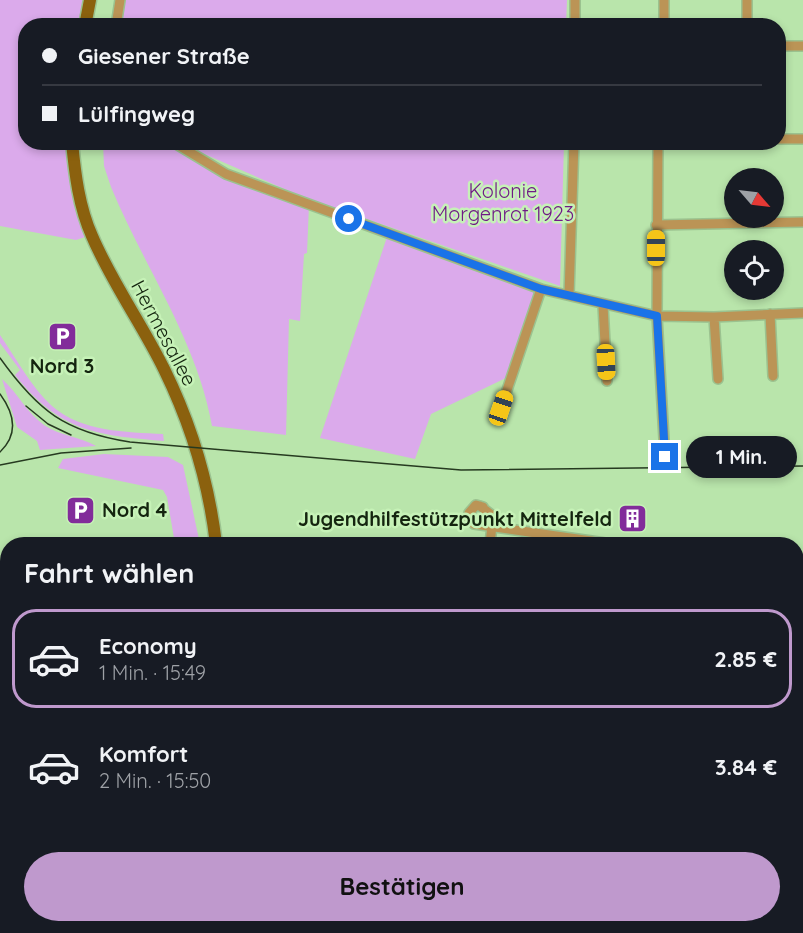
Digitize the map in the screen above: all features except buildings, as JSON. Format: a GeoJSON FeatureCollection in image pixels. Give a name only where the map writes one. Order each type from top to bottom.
{"type":"FeatureCollection","features":[{"type":"Feature","properties":{"kind":"main road"},"geometry":{"type":"LineString","coordinates":[[87,18],[90,0]]}},
{"type":"Feature","properties":{"kind":"main road","name":"Hermesallee"},"geometry":{"type":"LineString","coordinates":[[73,150],[75,177],[91,235],[109,273],[164,369],[188,424],[207,485],[215,537]]}},
{"type":"Feature","properties":{"kind":"street"},"geometry":{"type":"LineString","coordinates":[[117,18],[120,0]]}},
{"type":"Feature","properties":{"kind":"street"},"geometry":{"type":"LineString","coordinates":[[575,0],[575,18]]}},
{"type":"Feature","properties":{"kind":"street"},"geometry":{"type":"LineString","coordinates":[[664,0],[664,18]]}},
{"type":"Feature","properties":{"kind":"street"},"geometry":{"type":"LineString","coordinates":[[747,0],[747,18]]}},
{"type":"Feature","properties":{"kind":"street"},"geometry":{"type":"LineString","coordinates":[[786,46],[803,46]]}},
{"type":"Feature","properties":{"kind":"street"},"geometry":{"type":"LineString","coordinates":[[786,139],[803,139]]}},
{"type":"Feature","properties":{"kind":"street"},"geometry":{"type":"LineString","coordinates":[[186,150],[226,174],[541,289],[657,316],[714,317],[803,313]]}},
{"type":"Feature","properties":{"kind":"street"},"geometry":{"type":"LineString","coordinates":[[569,295],[574,150]]}},
{"type":"Feature","properties":{"kind":"street"},"geometry":{"type":"LineString","coordinates":[[658,150],[657,316],[665,457]]}},
{"type":"Feature","properties":{"kind":"street"},"geometry":{"type":"LineString","coordinates":[[656,225],[803,222]]}},
{"type":"Feature","properties":{"kind":"street"},"geometry":{"type":"LineString","coordinates":[[501,408],[541,289]]}},
{"type":"Feature","properties":{"kind":"street"},"geometry":{"type":"LineString","coordinates":[[603,305],[607,381]]}},
{"type":"Feature","properties":{"kind":"street"},"geometry":{"type":"LineString","coordinates":[[770,314],[773,376]]}},
{"type":"Feature","properties":{"kind":"street"},"geometry":{"type":"LineString","coordinates":[[714,317],[718,379]]}},
{"type":"Feature","properties":{"kind":"street"},"geometry":{"type":"LineString","coordinates":[[491,537],[492,526],[493,516],[481,506],[472,508],[470,519],[474,524],[492,526],[565,537]]}},
{"type":"Feature","properties":{"kind":"green space"},"geometry":{"type":"Polygon","coordinates":[[[0,0],[90,0],[86,18],[18,18],[18,150],[73,150],[91,235],[76,240],[0,226],[0,0]]]}},
{"type":"Feature","properties":{"kind":"green space"},"geometry":{"type":"Polygon","coordinates":[[[122,0],[567,0],[566,18],[119,18],[122,0]]]}},
{"type":"Feature","properties":{"kind":"green space"},"geometry":{"type":"Polygon","coordinates":[[[103,150],[185,150],[226,174],[309,205],[300,321],[289,319],[286,435],[212,426],[195,364],[124,217],[104,166],[103,150]]]}},
{"type":"Feature","properties":{"kind":"green space","name":"Kolonie Morgenrot 1923"},"geometry":{"type":"Polygon","coordinates":[[[195,150],[564,150],[560,286],[303,197],[195,150]]]}},
{"type":"Feature","properties":{"kind":"green space"},"geometry":{"type":"Polygon","coordinates":[[[388,234],[541,289],[512,375],[431,414],[415,459],[320,438],[388,234]]]}},
{"type":"Feature","properties":{"kind":"green space"},"geometry":{"type":"Polygon","coordinates":[[[0,335],[37,390],[64,415],[104,429],[163,434],[164,441],[99,433],[64,419],[48,409],[15,375],[20,370],[0,343],[0,335]]]}},
{"type":"Feature","properties":{"kind":"green space"},"geometry":{"type":"Polygon","coordinates":[[[2,379],[44,425],[96,446],[40,450],[37,441],[17,427],[2,379]]]}},
{"type":"Feature","properties":{"kind":"green space"},"geometry":{"type":"Polygon","coordinates":[[[104,454],[168,457],[183,465],[198,537],[174,537],[167,497],[163,490],[58,468],[63,459],[104,454]]]}},
{"type":"Feature","properties":{"kind":"tram line"},"geometry":{"type":"LineString","coordinates":[[0,358],[27,392],[55,416],[88,432],[130,442],[461,470],[803,466]]}},
{"type":"Feature","properties":{"kind":"tram line"},"geometry":{"type":"LineString","coordinates":[[0,394],[9,409],[12,423],[10,438],[0,452]]}},
{"type":"Feature","properties":{"kind":"tram line"},"geometry":{"type":"LineString","coordinates":[[26,406],[48,424],[71,435]]}},
{"type":"Feature","properties":{"kind":"tram line"},"geometry":{"type":"LineString","coordinates":[[0,465],[61,453],[131,448]]}},
{"type":"Feature","properties":{"kind":"place","name":"Nord 3"},"geometry":{"type":"Point","coordinates":[62,336]}},
{"type":"Feature","properties":{"kind":"place","name":"Nord 4"},"geometry":{"type":"Point","coordinates":[81,510]}},
{"type":"Feature","properties":{"kind":"place","name":"Jugendhilfestützpunkt Mittelfeld"},"geometry":{"type":"Point","coordinates":[633,519]}},
{"type":"Feature","properties":{"kind":"route"},"geometry":{"type":"LineString","coordinates":[[349,219],[541,289],[657,316],[665,457]]}}]}
